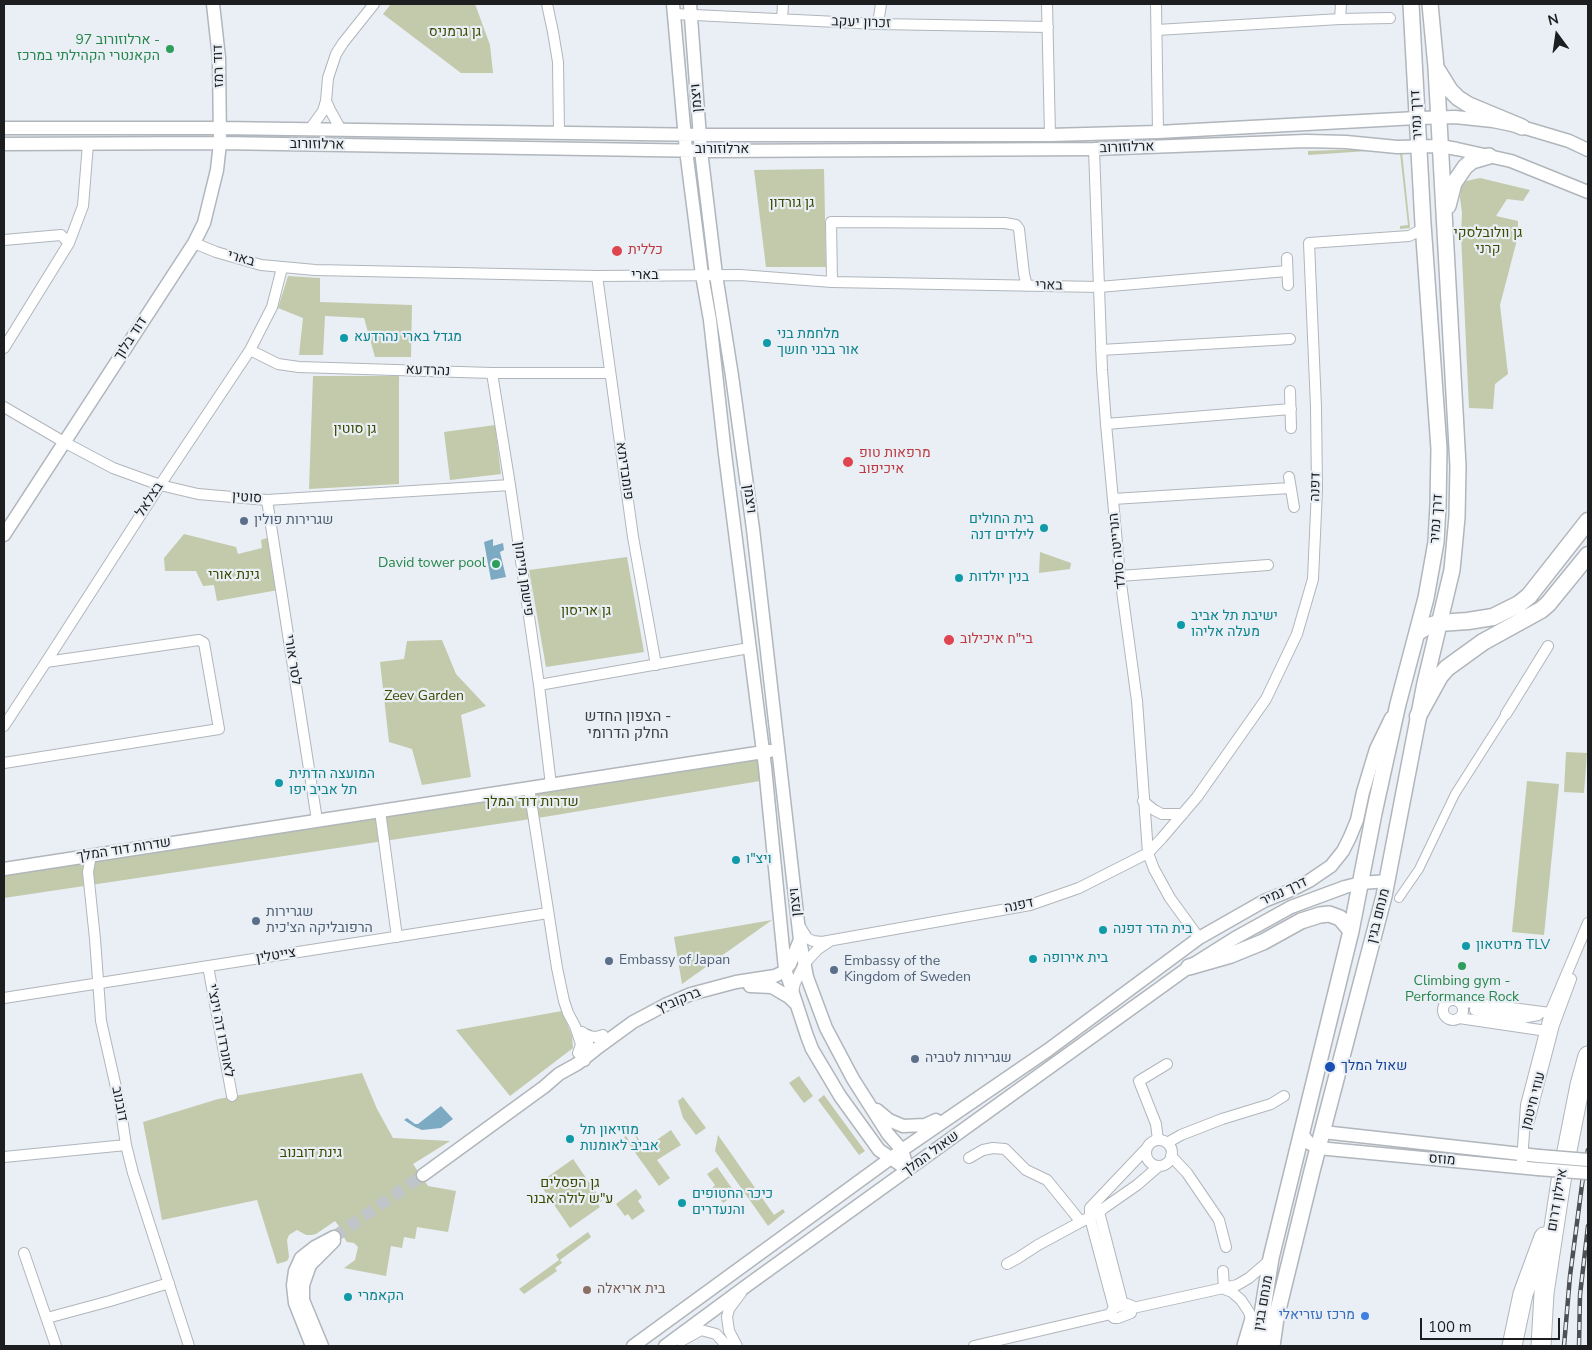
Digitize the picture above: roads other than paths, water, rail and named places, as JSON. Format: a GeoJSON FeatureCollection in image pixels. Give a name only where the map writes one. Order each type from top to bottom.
{"type":"FeatureCollection","features":[{"type":"Feature","properties":{"kind":"highway","name":"איילון דרום"},"geometry":{"type":"LineString","coordinates":[[1541,1346],[1544,1294],[1559,1194],[1580,1085],[1588,1056]]}},
{"type":"Feature","properties":{"kind":"highway"},"geometry":{"type":"LineString","coordinates":[[1512,1346],[1523,1294],[1559,1194]]}},
{"type":"Feature","properties":{"kind":"main road","name":"דרך נמיר"},"geometry":{"type":"LineString","coordinates":[[1398,704],[1418,632],[1435,550],[1439,467],[1422,224],[1411,4]]}},
{"type":"Feature","properties":{"kind":"main road","name":"דרך נמיר"},"geometry":{"type":"LineString","coordinates":[[1418,716],[1452,570],[1457,517],[1458,466],[1436,66],[1430,4]]}},
{"type":"Feature","properties":{"kind":"main road"},"geometry":{"type":"LineString","coordinates":[[1436,66],[1450,90],[1458,98],[1469,105],[1522,127]]}},
{"type":"Feature","properties":{"kind":"main road"},"geometry":{"type":"LineString","coordinates":[[1444,219],[1454,183],[1459,174],[1472,161],[1489,156]]}},
{"type":"Feature","properties":{"kind":"main road"},"geometry":{"type":"LineString","coordinates":[[1418,632],[1426,627],[1440,623],[1493,617],[1519,604],[1529,596],[1588,520]]}},
{"type":"Feature","properties":{"kind":"main road","name":"מנחם בגין"},"geometry":{"type":"LineString","coordinates":[[1272,1346],[1276,1318],[1318,1148],[1388,881],[1418,716],[1446,668],[1483,642],[1548,604],[1588,555]]}},
{"type":"Feature","properties":{"kind":"main road","name":"מנחם בגין"},"geometry":{"type":"LineString","coordinates":[[1256,1346],[1271,1258],[1351,931],[1362,883],[1374,812],[1398,704]]}},
{"type":"Feature","properties":{"kind":"main road"},"geometry":{"type":"LineString","coordinates":[[1189,967],[1231,955],[1262,942],[1301,921],[1320,915],[1330,914],[1340,918],[1351,931]]}},
{"type":"Feature","properties":{"kind":"main road"},"geometry":{"type":"LineString","coordinates":[[1245,1346],[1266,1285]]}},
{"type":"Feature","properties":{"kind":"main road"},"geometry":{"type":"LineString","coordinates":[[1276,1318],[1280,1346]]}},
{"type":"Feature","properties":{"kind":"street","name":"דוד רמז"},"geometry":{"type":"LineString","coordinates":[[213,4],[220,58],[220,128]]}},
{"type":"Feature","properties":{"kind":"street"},"geometry":{"type":"LineString","coordinates":[[310,129],[326,102],[328,78],[336,54],[372,4]]}},
{"type":"Feature","properties":{"kind":"street"},"geometry":{"type":"LineString","coordinates":[[547,4],[558,62],[559,132]]}},
{"type":"Feature","properties":{"kind":"street"},"geometry":{"type":"LineString","coordinates":[[782,19],[783,4]]}},
{"type":"Feature","properties":{"kind":"street"},"geometry":{"type":"LineString","coordinates":[[878,24],[880,4]]}},
{"type":"Feature","properties":{"kind":"street"},"geometry":{"type":"LineString","coordinates":[[1047,4],[1050,135]]}},
{"type":"Feature","properties":{"kind":"street"},"geometry":{"type":"LineString","coordinates":[[1156,4],[1158,132]]}},
{"type":"Feature","properties":{"kind":"street"},"geometry":{"type":"LineString","coordinates":[[1340,4],[1340,19]]}},
{"type":"Feature","properties":{"kind":"street","name":"זכרון יעקב"},"geometry":{"type":"LineString","coordinates":[[674,9],[782,19],[878,24],[1048,27]]}},
{"type":"Feature","properties":{"kind":"street","name":"ויצמן"},"geometry":{"type":"LineString","coordinates":[[674,9],[684,134],[702,275],[710,320],[763,752],[785,969],[812,1049],[840,1096],[879,1150],[908,1170]]}},
{"type":"Feature","properties":{"kind":"street","name":"ויצמן"},"geometry":{"type":"LineString","coordinates":[[690,9],[701,151],[716,275],[753,528],[798,921],[801,970],[814,994],[826,1028],[853,1079],[888,1134],[902,1150],[908,1170]]}},
{"type":"Feature","properties":{"kind":"street"},"geometry":{"type":"LineString","coordinates":[[1157,30],[1340,19],[1390,18]]}},
{"type":"Feature","properties":{"kind":"street"},"geometry":{"type":"LineString","coordinates":[[326,102],[341,130]]}},
{"type":"Feature","properties":{"kind":"street","name":"ארלוזורוב"},"geometry":{"type":"LineString","coordinates":[[4,128],[1050,135],[1158,132],[1438,118],[1474,119],[1522,127],[1569,141],[1588,150]]}},
{"type":"Feature","properties":{"kind":"street","name":"דוד בלוך"},"geometry":{"type":"LineString","coordinates":[[4,535],[194,243],[204,223],[211,197],[217,170],[220,128]]}},
{"type":"Feature","properties":{"kind":"street","name":"ארלוזורוב"},"geometry":{"type":"LineString","coordinates":[[4,144],[220,143],[701,151],[1094,149],[1306,141],[1346,142],[1397,147],[1440,146],[1489,156],[1511,161],[1588,192]]}},
{"type":"Feature","properties":{"kind":"street"},"geometry":{"type":"LineString","coordinates":[[4,348],[69,243],[82,206],[88,144]]}},
{"type":"Feature","properties":{"kind":"street","name":"הנרייטה סולד"},"geometry":{"type":"LineString","coordinates":[[1094,149],[1101,350],[1106,424],[1120,576],[1138,701],[1148,853],[1170,898],[1199,938]]}},
{"type":"Feature","properties":{"kind":"street"},"geometry":{"type":"LineString","coordinates":[[832,282],[831,222],[1004,223],[1016,225],[1019,229],[1027,286]]}},
{"type":"Feature","properties":{"kind":"street","name":"דפנה"},"geometry":{"type":"LineString","coordinates":[[798,921],[808,938],[813,941],[831,941],[1030,905],[1079,888],[1148,853],[1183,814],[1266,699],[1297,634],[1312,579],[1317,489],[1309,243],[1409,236],[1419,231],[1422,224]]}},
{"type":"Feature","properties":{"kind":"street"},"geometry":{"type":"LineString","coordinates":[[4,240],[61,235],[69,243]]}},
{"type":"Feature","properties":{"kind":"street","name":"בארי"},"geometry":{"type":"LineString","coordinates":[[194,243],[240,260],[261,265],[315,270],[597,276],[740,275],[832,282],[1099,287],[1288,271]]}},
{"type":"Feature","properties":{"kind":"street"},"geometry":{"type":"LineString","coordinates":[[1287,258],[1288,285]]}},
{"type":"Feature","properties":{"kind":"street","name":"בצלאל"},"geometry":{"type":"LineString","coordinates":[[4,726],[250,350],[272,307],[282,268]]}},
{"type":"Feature","properties":{"kind":"street","name":"פומבדיתא"},"geometry":{"type":"LineString","coordinates":[[597,276],[633,537],[656,665]]}},
{"type":"Feature","properties":{"kind":"street"},"geometry":{"type":"LineString","coordinates":[[1101,350],[1290,340]]}},
{"type":"Feature","properties":{"kind":"street","name":"נהרדעא"},"geometry":{"type":"LineString","coordinates":[[250,350],[278,364],[299,368],[492,373],[610,373]]}},
{"type":"Feature","properties":{"kind":"street","name":"פישמן מיימון"},"geometry":{"type":"LineString","coordinates":[[492,373],[539,685],[551,785]]}},
{"type":"Feature","properties":{"kind":"street"},"geometry":{"type":"LineString","coordinates":[[1290,391],[1291,428]]}},
{"type":"Feature","properties":{"kind":"street","name":"סוטין"},"geometry":{"type":"LineString","coordinates":[[4,407],[113,468],[160,485],[198,494],[267,500],[510,485]]}},
{"type":"Feature","properties":{"kind":"street"},"geometry":{"type":"LineString","coordinates":[[1106,424],[1291,409]]}},
{"type":"Feature","properties":{"kind":"street"},"geometry":{"type":"LineString","coordinates":[[1289,477],[1294,507]]}},
{"type":"Feature","properties":{"kind":"street"},"geometry":{"type":"LineString","coordinates":[[1113,499],[1290,488]]}},
{"type":"Feature","properties":{"kind":"street","name":"לסר אורי"},"geometry":{"type":"LineString","coordinates":[[267,500],[317,820]]}},
{"type":"Feature","properties":{"kind":"street"},"geometry":{"type":"LineString","coordinates":[[1120,576],[1268,565]]}},
{"type":"Feature","properties":{"kind":"street"},"geometry":{"type":"LineString","coordinates":[[4,763],[219,729],[204,643],[199,640],[46,662]]}},
{"type":"Feature","properties":{"kind":"street"},"geometry":{"type":"LineString","coordinates":[[1400,898],[1419,869],[1454,794],[1548,646]]}},
{"type":"Feature","properties":{"kind":"street"},"geometry":{"type":"LineString","coordinates":[[539,685],[749,648]]}},
{"type":"Feature","properties":{"kind":"street","name":"דרך נמיר"},"geometry":{"type":"LineString","coordinates":[[1199,938],[1264,901],[1309,881],[1321,874],[1335,861],[1350,837],[1376,749],[1398,704]]}},
{"type":"Feature","properties":{"kind":"street","name":"שדרות דוד המלך"},"geometry":{"type":"LineString","coordinates":[[4,869],[778,750]]}},
{"type":"Feature","properties":{"kind":"street"},"geometry":{"type":"LineString","coordinates":[[529,788],[548,913],[564,1001],[584,1049]]}},
{"type":"Feature","properties":{"kind":"street"},"geometry":{"type":"LineString","coordinates":[[1144,801],[1162,814],[1183,814]]}},
{"type":"Feature","properties":{"kind":"street"},"geometry":{"type":"LineString","coordinates":[[380,811],[397,936]]}},
{"type":"Feature","properties":{"kind":"street","name":"דובנוב"},"geometry":{"type":"LineString","coordinates":[[91,855],[88,872],[101,1021],[133,1173],[189,1346]]}},
{"type":"Feature","properties":{"kind":"street","name":"שאול המלך"},"geometry":{"type":"LineString","coordinates":[[666,1346],[749,1284],[1189,967],[1235,938],[1291,907],[1362,883],[1388,881]]}},
{"type":"Feature","properties":{"kind":"street","name":"צייטלין"},"geometry":{"type":"LineString","coordinates":[[4,998],[548,913]]}},
{"type":"Feature","properties":{"kind":"street"},"geometry":{"type":"LineString","coordinates":[[1550,1028],[1550,1014],[1588,923]]}},
{"type":"Feature","properties":{"kind":"street","name":"שאול המלך"},"geometry":{"type":"LineString","coordinates":[[633,1346],[902,1150],[1048,1050],[1199,938]]}},
{"type":"Feature","properties":{"kind":"street","name":"עוזי חיטמן"},"geometry":{"type":"LineString","coordinates":[[1521,1168],[1524,1136],[1550,1028],[1588,939]]}},
{"type":"Feature","properties":{"kind":"street"},"geometry":{"type":"LineString","coordinates":[[785,969],[794,957],[800,940]]}},
{"type":"Feature","properties":{"kind":"street","name":"דפנה"},"geometry":{"type":"LineString","coordinates":[[801,970],[818,949],[831,941]]}},
{"type":"Feature","properties":{"kind":"street","name":"לאונרדו דה וינצ'י"},"geometry":{"type":"LineString","coordinates":[[208,966],[232,1096]]}},
{"type":"Feature","properties":{"kind":"street"},"geometry":{"type":"LineString","coordinates":[[693,993],[734,987],[772,987],[795,1000],[794,984],[801,970],[785,969]]}},
{"type":"Feature","properties":{"kind":"street","name":"ברקוביץ"},"geometry":{"type":"LineString","coordinates":[[584,1049],[596,1049],[633,1022],[693,993],[736,982],[776,976],[785,969]]}},
{"type":"Feature","properties":{"kind":"street","name":"ברקוביץ"},"geometry":{"type":"LineString","coordinates":[[423,1175],[564,1072],[584,1049],[630,1016],[687,988],[733,976],[785,969]]}},
{"type":"Feature","properties":{"kind":"street"},"geometry":{"type":"LineString","coordinates":[[1550,1014],[1458,1000],[1448,1001],[1443,1009],[1447,1018],[1453,1020],[1459,1018],[1550,1028]]}},
{"type":"Feature","properties":{"kind":"street"},"geometry":{"type":"LineString","coordinates":[[1458,1000],[1464,1011],[1459,1018]]}},
{"type":"Feature","properties":{"kind":"street"},"geometry":{"type":"LineString","coordinates":[[1475,1010],[1522,1018],[1550,1028]]}},
{"type":"Feature","properties":{"kind":"street"},"geometry":{"type":"LineString","coordinates":[[1522,1018],[1550,1014]]}},
{"type":"Feature","properties":{"kind":"street"},"geometry":{"type":"LineString","coordinates":[[576,1026],[581,1045],[584,1049]]}},
{"type":"Feature","properties":{"kind":"street"},"geometry":{"type":"LineString","coordinates":[[1007,1264],[1104,1208],[1137,1185],[1159,1166],[1167,1163],[1171,1156],[1171,1149],[1163,1141],[1139,1081],[1167,1064]]}},
{"type":"Feature","properties":{"kind":"street"},"geometry":{"type":"LineString","coordinates":[[1090,1215],[1151,1142],[1163,1141],[1222,1119],[1271,1104],[1284,1096]]}},
{"type":"Feature","properties":{"kind":"street"},"geometry":{"type":"LineString","coordinates":[[869,1104],[898,1125],[916,1127],[925,1125],[967,1105]]}},
{"type":"Feature","properties":{"kind":"street","name":"מוזס"},"geometry":{"type":"LineString","coordinates":[[1323,1132],[1588,1160]]}},
{"type":"Feature","properties":{"kind":"street"},"geometry":{"type":"LineString","coordinates":[[1302,1134],[1309,1143],[1318,1148]]}},
{"type":"Feature","properties":{"kind":"street"},"geometry":{"type":"LineString","coordinates":[[4,1157],[126,1145]]}},
{"type":"Feature","properties":{"kind":"street"},"geometry":{"type":"LineString","coordinates":[[969,1158],[983,1150],[993,1148],[1005,1149],[1026,1170],[1047,1180],[1090,1215],[1120,1309]]}},
{"type":"Feature","properties":{"kind":"street","name":"מוזס"},"geometry":{"type":"LineString","coordinates":[[1318,1148],[1588,1173]]}},
{"type":"Feature","properties":{"kind":"street"},"geometry":{"type":"LineString","coordinates":[[1146,1149],[1145,1153],[1148,1161],[1155,1166],[1159,1166]]}},
{"type":"Feature","properties":{"kind":"street"},"geometry":{"type":"LineString","coordinates":[[1171,1156],[1186,1173],[1218,1220],[1226,1247]]}},
{"type":"Feature","properties":{"kind":"street"},"geometry":{"type":"LineString","coordinates":[[312,1346],[295,1303],[298,1285],[310,1265],[335,1238]]}},
{"type":"Feature","properties":{"kind":"street"},"geometry":{"type":"LineString","coordinates":[[24,1253],[56,1346]]}},
{"type":"Feature","properties":{"kind":"street"},"geometry":{"type":"LineString","coordinates":[[974,1346],[1120,1309],[1224,1289],[1237,1285],[1249,1278],[1271,1258]]}},
{"type":"Feature","properties":{"kind":"street"},"geometry":{"type":"LineString","coordinates":[[1223,1271],[1224,1289]]}},
{"type":"Feature","properties":{"kind":"street"},"geometry":{"type":"LineString","coordinates":[[46,1318],[169,1283]]}},
{"type":"Feature","properties":{"kind":"street"},"geometry":{"type":"LineString","coordinates":[[737,1346],[729,1332],[727,1317],[734,1302],[749,1284]]}},
{"type":"Feature","properties":{"kind":"street"},"geometry":{"type":"LineString","coordinates":[[298,1285],[322,1346]]}},
{"type":"Feature","properties":{"kind":"street"},"geometry":{"type":"LineString","coordinates":[[1224,1289],[1232,1292],[1241,1300],[1249,1312],[1252,1322]]}},
{"type":"Feature","properties":{"kind":"street"},"geometry":{"type":"LineString","coordinates":[[671,1346],[701,1330],[716,1334],[727,1346]]}},
{"type":"Feature","properties":{"kind":"water","name":"David tower pool"},"geometry":{"type":"Polygon","coordinates":[[[493,539],[493,546],[503,543],[504,550],[500,552],[506,577],[491,580],[484,542],[493,539]]]}},
{"type":"Feature","properties":{"kind":"water"},"geometry":{"type":"Polygon","coordinates":[[[441,1106],[453,1119],[441,1128],[422,1130],[404,1120],[407,1118],[418,1124],[441,1106]]]}},
{"type":"Feature","properties":{"kind":"tunnel"},"geometry":{"type":"LineString","coordinates":[[334,1237],[423,1175]]}},
{"type":"Feature","properties":{"kind":"railway"},"geometry":{"type":"LineString","coordinates":[[1564,1346],[1570,1276],[1588,1150]]}},
{"type":"Feature","properties":{"kind":"railway"},"geometry":{"type":"LineString","coordinates":[[1579,1346],[1580,1295],[1588,1226]]}},
{"type":"Feature","properties":{"kind":"place","name":"ארלוזורוב 97 - הקאנטרי הקהילתי במרכז"},"geometry":{"type":"Point","coordinates":[170,49]}},
{"type":"Feature","properties":{"kind":"place","name":"כללית"},"geometry":{"type":"Point","coordinates":[617,251]}},
{"type":"Feature","properties":{"kind":"place","name":"מגדל בארי נהרדעא"},"geometry":{"type":"Point","coordinates":[344,338]}},
{"type":"Feature","properties":{"kind":"place","name":"מלחמת בני אור בבני חושך"},"geometry":{"type":"Point","coordinates":[767,343]}},
{"type":"Feature","properties":{"kind":"place","name":"מרפאות טופ איכיפוב"},"geometry":{"type":"Point","coordinates":[848,462]}},
{"type":"Feature","properties":{"kind":"place","name":"שגרירות פולין"},"geometry":{"type":"Point","coordinates":[244,521]}},
{"type":"Feature","properties":{"kind":"place","name":"בית החולים לילדים דנה"},"geometry":{"type":"Point","coordinates":[1044,528]}},
{"type":"Feature","properties":{"kind":"place","name":"David tower pool"},"geometry":{"type":"Point","coordinates":[496,564]}},
{"type":"Feature","properties":{"kind":"place","name":"בנין יולדות"},"geometry":{"type":"Point","coordinates":[959,578]}},
{"type":"Feature","properties":{"kind":"place","name":"ישיבת תל אביב מעלה אליהו"},"geometry":{"type":"Point","coordinates":[1181,625]}},
{"type":"Feature","properties":{"kind":"place","name":"בי\"ח איכילוב"},"geometry":{"type":"Point","coordinates":[949,640]}},
{"type":"Feature","properties":{"kind":"place","name":"המועצה הדתית תל אביב יפו"},"geometry":{"type":"Point","coordinates":[279,783]}},
{"type":"Feature","properties":{"kind":"place","name":"ויצ\"ו"},"geometry":{"type":"Point","coordinates":[736,860]}},
{"type":"Feature","properties":{"kind":"place","name":"שגרירות הרפובליקה הצ'כית"},"geometry":{"type":"Point","coordinates":[256,921]}},
{"type":"Feature","properties":{"kind":"place","name":"בית הדר דפנה"},"geometry":{"type":"Point","coordinates":[1103,930]}},
{"type":"Feature","properties":{"kind":"place","name":"מידטאון TLV"},"geometry":{"type":"Point","coordinates":[1466,946]}},
{"type":"Feature","properties":{"kind":"place","name":"בית אירופה"},"geometry":{"type":"Point","coordinates":[1033,959]}},
{"type":"Feature","properties":{"kind":"place","name":"Embassy of Japan"},"geometry":{"type":"Point","coordinates":[609,961]}},
{"type":"Feature","properties":{"kind":"place","name":"Climbing gym - Performance Rock"},"geometry":{"type":"Point","coordinates":[1462,966]}},
{"type":"Feature","properties":{"kind":"place","name":"Embassy of the Kingdom of Sweden"},"geometry":{"type":"Point","coordinates":[834,970]}},
{"type":"Feature","properties":{"kind":"place","name":"שגרירות לטביה"},"geometry":{"type":"Point","coordinates":[915,1059]}},
{"type":"Feature","properties":{"kind":"place","name":"שאול המלך"},"geometry":{"type":"Point","coordinates":[1330,1067]}},
{"type":"Feature","properties":{"kind":"place","name":"מוזיאון תל אביב לאומנות"},"geometry":{"type":"Point","coordinates":[570,1139]}},
{"type":"Feature","properties":{"kind":"place","name":"כיכר החטופים והנעדרים"},"geometry":{"type":"Point","coordinates":[682,1203]}},
{"type":"Feature","properties":{"kind":"place","name":"בית אריאלה"},"geometry":{"type":"Point","coordinates":[587,1290]}},
{"type":"Feature","properties":{"kind":"place","name":"הקאמרי"},"geometry":{"type":"Point","coordinates":[348,1297]}},
{"type":"Feature","properties":{"kind":"place","name":"מרכז עזריאלי"},"geometry":{"type":"Point","coordinates":[1365,1316]}},
{"type":"Feature","properties":{"kind":"district","name":"הצפון החדש - החלק הדרומי"},"geometry":{"type":"Point","coordinates":[628,726]}},
{"type":"Feature","properties":{"kind":"park label","name":"גן גרמניס"},"geometry":{"type":"Point","coordinates":[455,33]}},
{"type":"Feature","properties":{"kind":"park label","name":"גן גורדון"},"geometry":{"type":"Point","coordinates":[792,204]}},
{"type":"Feature","properties":{"kind":"park label","name":"גן וולובלסקי קרני"},"geometry":{"type":"Point","coordinates":[1488,242]}},
{"type":"Feature","properties":{"kind":"park label","name":"גן סוטין"},"geometry":{"type":"Point","coordinates":[355,430]}},
{"type":"Feature","properties":{"kind":"park label","name":"גינת אורי"},"geometry":{"type":"Point","coordinates":[234,576]}},
{"type":"Feature","properties":{"kind":"park label","name":"גן אריסון"},"geometry":{"type":"Point","coordinates":[586,612]}},
{"type":"Feature","properties":{"kind":"park label","name":"Zeev Garden"},"geometry":{"type":"Point","coordinates":[424,697]}},
{"type":"Feature","properties":{"kind":"park label","name":"גינת דובנוב"},"geometry":{"type":"Point","coordinates":[311,1154]}},
{"type":"Feature","properties":{"kind":"park label","name":"גן הפסלים ע\"ש לולה אבנר"},"geometry":{"type":"Point","coordinates":[570,1192]}}]}
